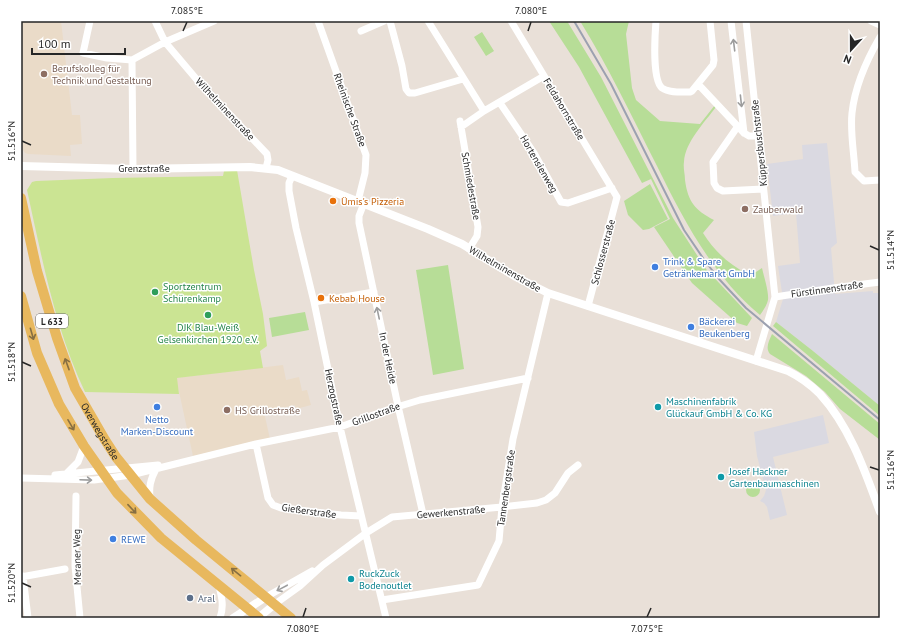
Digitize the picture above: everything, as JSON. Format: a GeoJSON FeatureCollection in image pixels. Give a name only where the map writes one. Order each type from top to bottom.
{"type":"FeatureCollection","features":[{"type":"Feature","properties":{"kind":"main road","name":"Overwegstraße"},"geometry":{"type":"LineString","coordinates":[[21,198],[37,271],[57,338],[75,388],[105,440],[150,499],[196,540],[276,604]]}},
{"type":"Feature","properties":{"kind":"main road","name":"Overwegstraße"},"geometry":{"type":"LineString","coordinates":[[21,296],[37,353],[59,404],[84,446],[117,493],[161,538],[259,618]]}},
{"type":"Feature","properties":{"kind":"main road","name":"L 633"},"geometry":{"type":"LineString","coordinates":[[276,604],[291,618]]}},
{"type":"Feature","properties":{"kind":"street"},"geometry":{"type":"LineString","coordinates":[[90,21],[83,53],[107,58],[132,60],[165,42],[214,21]]}},
{"type":"Feature","properties":{"kind":"street","name":"Wilhelminenstraße"},"geometry":{"type":"LineString","coordinates":[[155,21],[165,42],[198,81],[267,154],[268,160],[266,168],[278,170],[428,229],[469,248],[516,277],[548,293],[788,371],[809,384],[820,394],[834,412],[852,443],[865,471],[880,512]]}},
{"type":"Feature","properties":{"kind":"street","name":"Rheinische Straße"},"geometry":{"type":"LineString","coordinates":[[318,21],[366,155],[366,173],[361,202]]}},
{"type":"Feature","properties":{"kind":"street"},"geometry":{"type":"LineString","coordinates":[[361,31],[384,21]]}},
{"type":"Feature","properties":{"kind":"street"},"geometry":{"type":"LineString","coordinates":[[390,21],[402,66],[406,89],[409,93],[415,93],[463,79]]}},
{"type":"Feature","properties":{"kind":"street"},"geometry":{"type":"LineString","coordinates":[[428,21],[484,112],[544,76]]}},
{"type":"Feature","properties":{"kind":"street","name":"Feldahornstraße"},"geometry":{"type":"LineString","coordinates":[[511,21],[617,197]]}},
{"type":"Feature","properties":{"kind":"street"},"geometry":{"type":"LineString","coordinates":[[656,21],[654,43],[657,78],[660,85],[668,91],[690,92],[713,65],[714,60],[710,21]]}},
{"type":"Feature","properties":{"kind":"street","name":"Küppersbuschstraße"},"geometry":{"type":"LineString","coordinates":[[731,21],[744,133]]}},
{"type":"Feature","properties":{"kind":"street","name":"Küppersbuschstraße"},"geometry":{"type":"LineString","coordinates":[[746,21],[775,297],[756,361]]}},
{"type":"Feature","properties":{"kind":"street"},"geometry":{"type":"LineString","coordinates":[[871,21],[880,25]]}},
{"type":"Feature","properties":{"kind":"street"},"geometry":{"type":"LineString","coordinates":[[880,37],[867,59],[858,85],[852,113],[855,172],[864,181],[880,180]]}},
{"type":"Feature","properties":{"kind":"street"},"geometry":{"type":"LineString","coordinates":[[132,60],[133,169]]}},
{"type":"Feature","properties":{"kind":"street"},"geometry":{"type":"LineString","coordinates":[[737,68],[751,66]]}},
{"type":"Feature","properties":{"kind":"street"},"geometry":{"type":"LineString","coordinates":[[698,84],[744,133],[749,136],[758,136]]}},
{"type":"Feature","properties":{"kind":"street","name":"Hortensienweg"},"geometry":{"type":"LineString","coordinates":[[500,103],[534,153],[561,202],[568,203],[612,188]]}},
{"type":"Feature","properties":{"kind":"street","name":"Schmiedestraße"},"geometry":{"type":"LineString","coordinates":[[469,248],[477,236],[478,227],[460,124],[484,112]]}},
{"type":"Feature","properties":{"kind":"street"},"geometry":{"type":"LineString","coordinates":[[738,126],[713,162],[714,183],[717,188],[723,192],[763,189]]}},
{"type":"Feature","properties":{"kind":"street","name":"Grenzstraße"},"geometry":{"type":"LineString","coordinates":[[21,166],[133,169],[266,168]]}},
{"type":"Feature","properties":{"kind":"street","name":"Herzogstraße"},"geometry":{"type":"LineString","coordinates":[[292,176],[289,183],[289,191],[340,427],[386,618]]}},
{"type":"Feature","properties":{"kind":"street","name":"Schlosserstraße"},"geometry":{"type":"LineString","coordinates":[[588,306],[617,197]]}},
{"type":"Feature","properties":{"kind":"street","name":"In der Heide"},"geometry":{"type":"LineString","coordinates":[[361,202],[358,219],[423,514]]}},
{"type":"Feature","properties":{"kind":"street","name":"Fürstinnenstraße"},"geometry":{"type":"LineString","coordinates":[[775,297],[880,282]]}},
{"type":"Feature","properties":{"kind":"street"},"geometry":{"type":"LineString","coordinates":[[314,302],[374,292]]}},
{"type":"Feature","properties":{"kind":"street","name":"Tannenbergstraße"},"geometry":{"type":"LineString","coordinates":[[382,600],[478,585],[499,540],[502,508],[513,439],[548,293]]}},
{"type":"Feature","properties":{"kind":"street","name":"Grillostraße"},"geometry":{"type":"LineString","coordinates":[[21,478],[105,475],[156,469],[256,444],[340,427],[398,406],[420,400],[528,378]]}},
{"type":"Feature","properties":{"kind":"street","name":"Gießerstraße"},"geometry":{"type":"LineString","coordinates":[[256,444],[268,498],[273,505],[281,508],[361,516]]}},
{"type":"Feature","properties":{"kind":"street"},"geometry":{"type":"LineString","coordinates":[[67,473],[78,462],[84,446]]}},
{"type":"Feature","properties":{"kind":"street","name":"Grillostraße"},"geometry":{"type":"LineString","coordinates":[[128,472],[178,464]]}},
{"type":"Feature","properties":{"kind":"street","name":"Gewerkenstraße"},"geometry":{"type":"LineString","coordinates":[[233,618],[266,597],[323,565],[392,517],[502,508],[537,503],[546,500],[555,493],[568,473],[578,465]]}},
{"type":"Feature","properties":{"kind":"street"},"geometry":{"type":"LineString","coordinates":[[150,499],[149,488],[151,478],[156,469]]}},
{"type":"Feature","properties":{"kind":"street","name":"Grillostraße"},"geometry":{"type":"LineString","coordinates":[[39,478],[67,473],[105,475]]}},
{"type":"Feature","properties":{"kind":"street","name":"Meraner Weg"},"geometry":{"type":"LineString","coordinates":[[76,496],[75,566],[80,618]]}},
{"type":"Feature","properties":{"kind":"street","name":"Gewerkenstraße"},"geometry":{"type":"LineString","coordinates":[[259,618],[300,586],[323,565]]}},
{"type":"Feature","properties":{"kind":"street"},"geometry":{"type":"LineString","coordinates":[[28,618],[22,576],[65,569]]}},
{"type":"Feature","properties":{"kind":"street"},"geometry":{"type":"LineString","coordinates":[[219,586],[223,610],[220,618]]}},
{"type":"Feature","properties":{"kind":"shaded area","name":"Berufskolleg für Technik und Gestaltung"},"geometry":{"type":"Polygon","coordinates":[[[21,21],[61,21],[72,115],[80,115],[82,144],[70,145],[71,156],[28,154],[25,153],[21,147],[21,21]]]}},
{"type":"Feature","properties":{"kind":"shaded area"},"geometry":{"type":"Polygon","coordinates":[[[827,143],[837,243],[831,248],[835,294],[873,291],[873,293],[880,293],[880,406],[776,322],[783,299],[778,266],[800,263],[796,213],[773,216],[767,164],[803,159],[802,145],[827,143]]]}},
{"type":"Feature","properties":{"kind":"shaded area","name":"HS Grillostraße"},"geometry":{"type":"Polygon","coordinates":[[[283,365],[286,380],[299,377],[302,391],[307,390],[311,405],[296,409],[295,405],[264,412],[270,439],[193,456],[176,378],[283,365]]]}},
{"type":"Feature","properties":{"kind":"shaded area"},"geometry":{"type":"Polygon","coordinates":[[[823,415],[829,443],[773,457],[787,515],[770,520],[767,507],[760,501],[766,490],[757,456],[754,432],[823,415]]]}},
{"type":"Feature","properties":{"kind":"green space"},"geometry":{"type":"Polygon","coordinates":[[[549,21],[567,21],[601,77],[673,218],[706,269],[752,318],[747,326],[737,323],[692,283],[654,227],[670,219],[651,179],[642,183],[579,67],[549,21]]]}},
{"type":"Feature","properties":{"kind":"green space"},"geometry":{"type":"Polygon","coordinates":[[[580,21],[629,21],[626,34],[632,88],[636,100],[660,121],[700,124],[715,105],[716,107],[701,126],[688,147],[685,155],[684,166],[686,188],[690,200],[697,209],[714,220],[703,233],[717,251],[734,266],[747,274],[756,272],[762,268],[768,300],[760,315],[743,300],[728,283],[714,265],[689,227],[667,187],[611,75],[580,21]]]}},
{"type":"Feature","properties":{"kind":"green space"},"geometry":{"type":"Polygon","coordinates":[[[482,32],[494,51],[486,56],[474,37],[482,32]]]}},
{"type":"Feature","properties":{"kind":"green space","name":"Sportzentrum Schürenkamp"},"geometry":{"type":"Polygon","coordinates":[[[237,170],[263,314],[267,346],[260,351],[263,368],[177,378],[179,394],[85,392],[65,343],[50,293],[27,190],[32,182],[113,178],[223,176],[224,171],[237,170]]]}},
{"type":"Feature","properties":{"kind":"green space"},"geometry":{"type":"Polygon","coordinates":[[[650,184],[668,219],[649,229],[643,230],[628,215],[624,201],[650,184]]]}},
{"type":"Feature","properties":{"kind":"green space"},"geometry":{"type":"Polygon","coordinates":[[[448,265],[464,369],[433,375],[416,270],[448,265]]]}},
{"type":"Feature","properties":{"kind":"green space"},"geometry":{"type":"Polygon","coordinates":[[[305,312],[309,330],[272,337],[269,318],[305,312]]]}},
{"type":"Feature","properties":{"kind":"green space"},"geometry":{"type":"Polygon","coordinates":[[[776,322],[880,406],[880,416],[773,326],[776,322]]]}},
{"type":"Feature","properties":{"kind":"green space"},"geometry":{"type":"Polygon","coordinates":[[[772,334],[880,424],[880,440],[840,409],[825,392],[806,376],[770,354],[768,347],[772,334]]]}},
{"type":"Feature","properties":{"kind":"green space"},"geometry":{"type":"Polygon","coordinates":[[[753,483],[758,485],[760,490],[758,495],[753,497],[748,495],[746,490],[748,485],[753,483]]]}},
{"type":"Feature","properties":{"kind":"railway"},"geometry":{"type":"LineString","coordinates":[[574,21],[611,84],[684,230],[705,261],[719,279],[746,308],[880,420]]}},
{"type":"Feature","properties":{"kind":"place","name":"Berufskolleg für Technik und Gestaltung"},"geometry":{"type":"Point","coordinates":[44,74]}},
{"type":"Feature","properties":{"kind":"place","name":"Ümis's Pizzeria"},"geometry":{"type":"Point","coordinates":[333,201]}},
{"type":"Feature","properties":{"kind":"place","name":"Zauberwald"},"geometry":{"type":"Point","coordinates":[745,209]}},
{"type":"Feature","properties":{"kind":"place","name":"Trink & Spare Getränkemarkt GmbH"},"geometry":{"type":"Point","coordinates":[655,267]}},
{"type":"Feature","properties":{"kind":"place","name":"Sportzentrum Schürenkamp"},"geometry":{"type":"Point","coordinates":[155,292]}},
{"type":"Feature","properties":{"kind":"place","name":"Kebab House"},"geometry":{"type":"Point","coordinates":[321,298]}},
{"type":"Feature","properties":{"kind":"place","name":"DJK Blau-Weiß Gelsenkirchen 1920 e.V."},"geometry":{"type":"Point","coordinates":[208,315]}},
{"type":"Feature","properties":{"kind":"place","name":"Bäckerei Beukenberg"},"geometry":{"type":"Point","coordinates":[691,327]}},
{"type":"Feature","properties":{"kind":"place","name":"Netto Marken-Discount"},"geometry":{"type":"Point","coordinates":[157,407]}},
{"type":"Feature","properties":{"kind":"place","name":"Maschinenfabrik Glückauf GmbH & Co. KG"},"geometry":{"type":"Point","coordinates":[658,407]}},
{"type":"Feature","properties":{"kind":"place","name":"HS Grillostraße"},"geometry":{"type":"Point","coordinates":[227,410]}},
{"type":"Feature","properties":{"kind":"place","name":"Josef Hackner Gartenbaumaschinen"},"geometry":{"type":"Point","coordinates":[721,477]}},
{"type":"Feature","properties":{"kind":"place","name":"REWE"},"geometry":{"type":"Point","coordinates":[113,539]}},
{"type":"Feature","properties":{"kind":"place","name":"RuckZuck Bodenoutlet"},"geometry":{"type":"Point","coordinates":[351,579]}},
{"type":"Feature","properties":{"kind":"place","name":"Aral"},"geometry":{"type":"Point","coordinates":[190,598]}}]}
